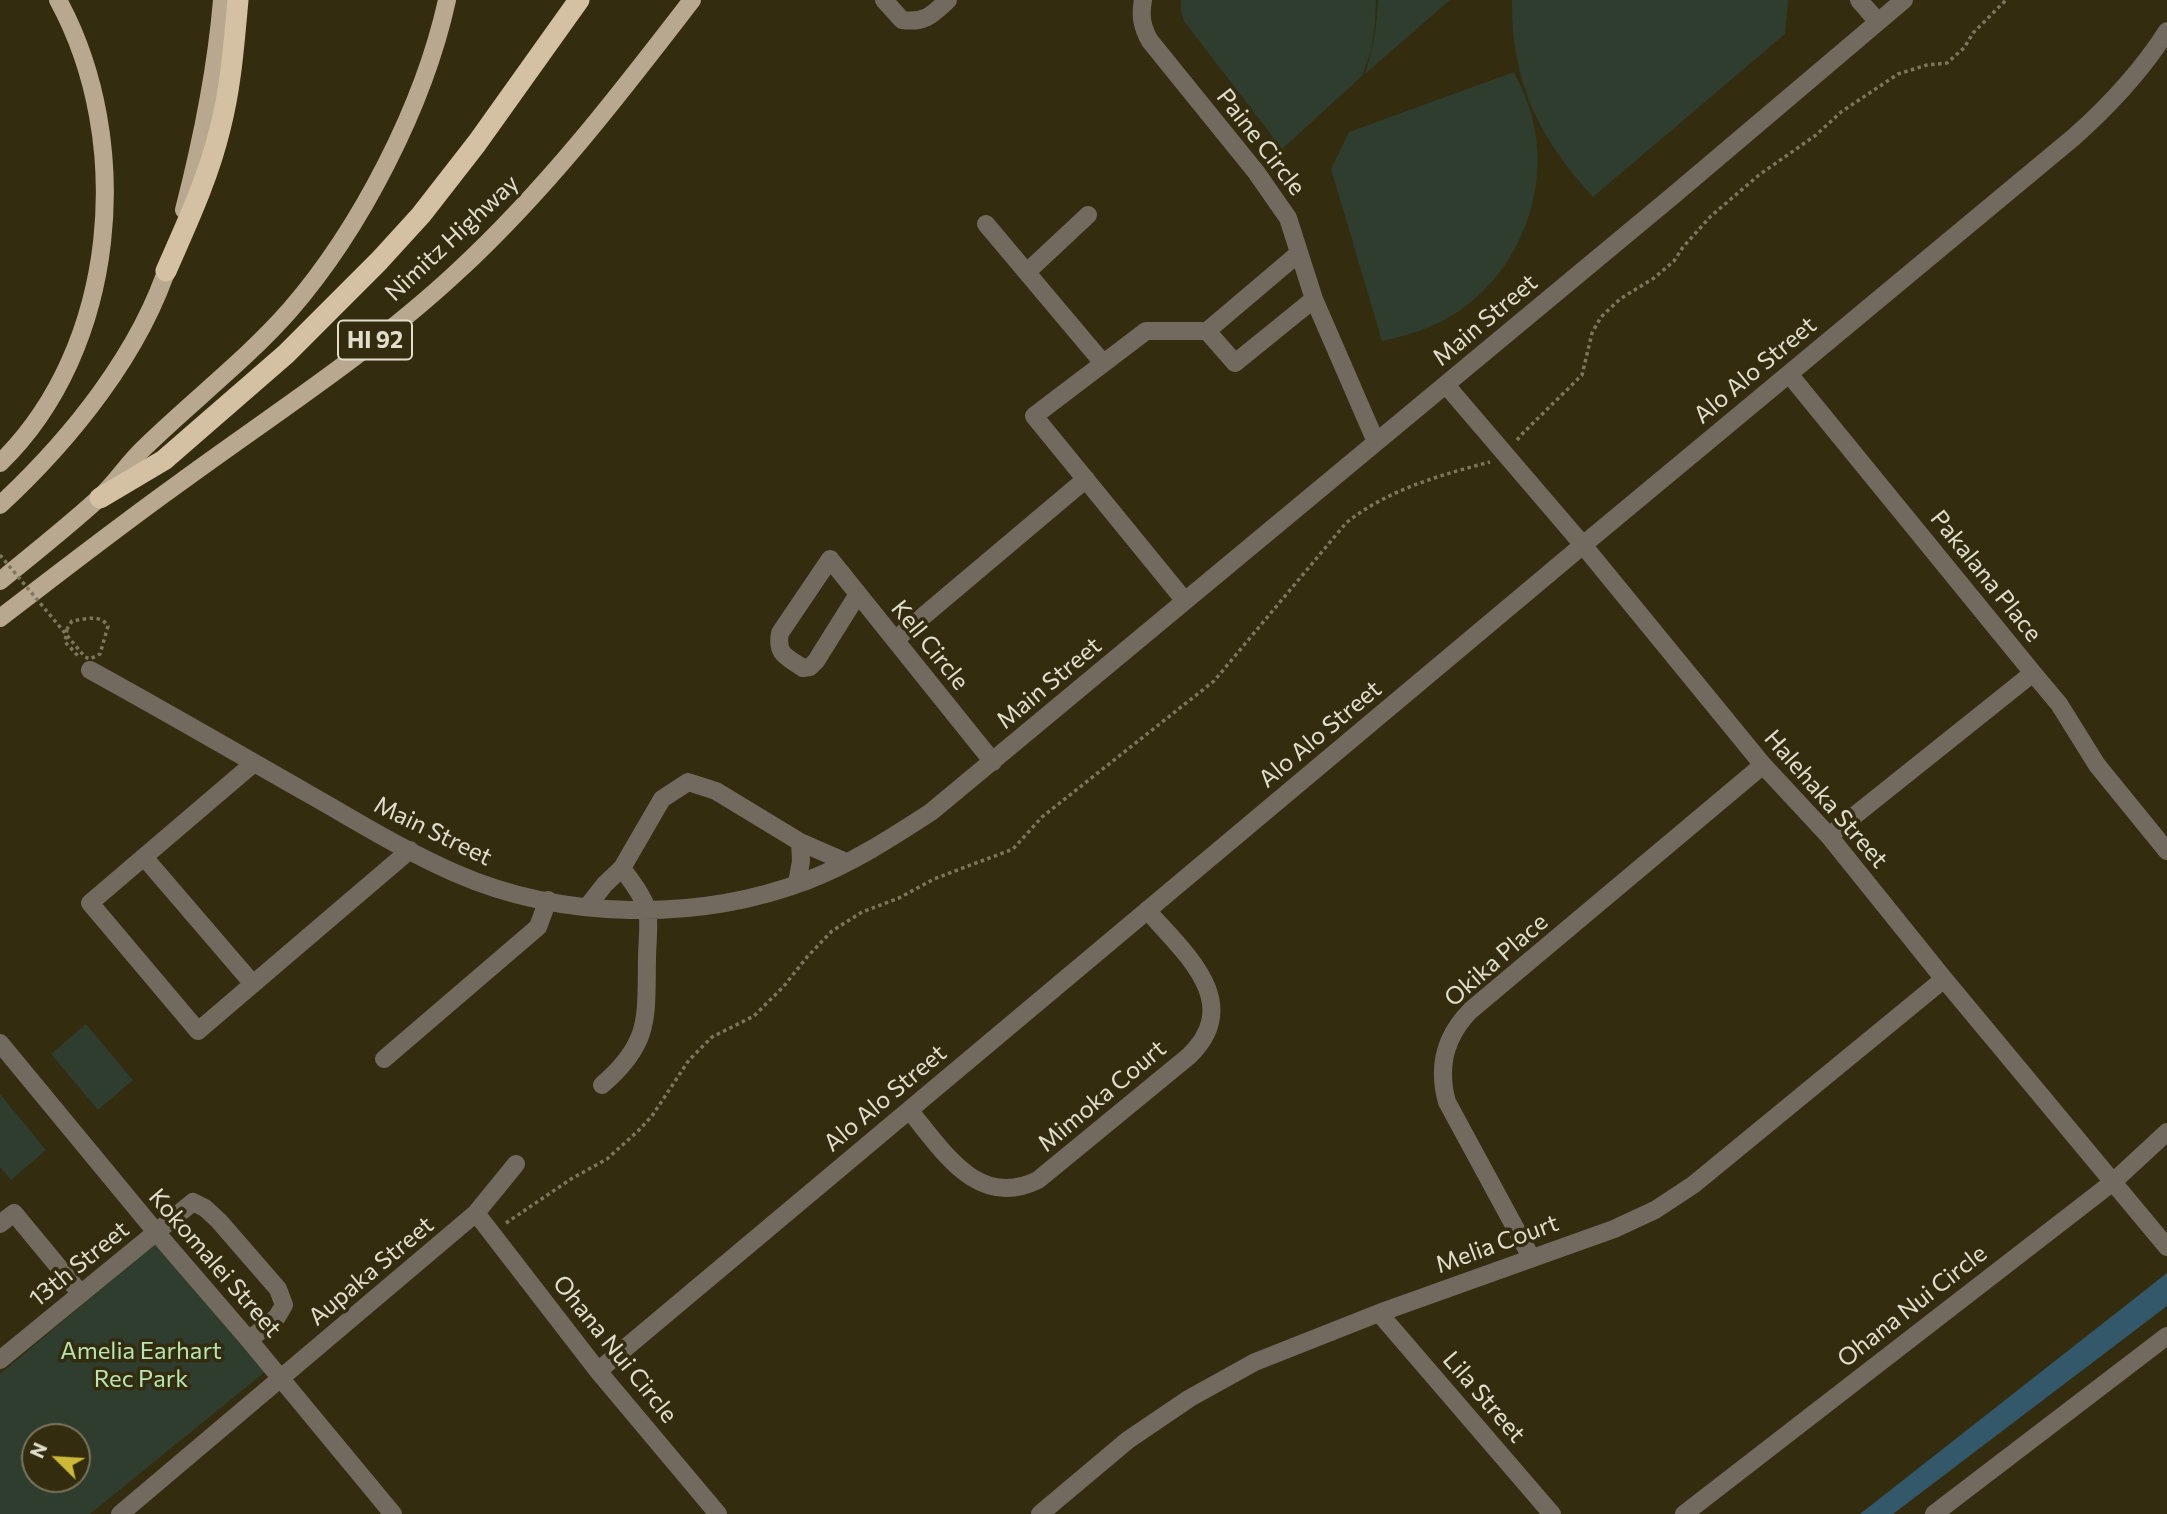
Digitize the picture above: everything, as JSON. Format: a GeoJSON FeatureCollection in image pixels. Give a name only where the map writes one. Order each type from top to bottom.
{"type":"FeatureCollection","features":[{"type":"Feature","properties":{"kind":"highway"},"geometry":{"type":"LineString","coordinates":[[166,271],[200,193],[220,130],[230,83],[238,0]]}},
{"type":"Feature","properties":{"kind":"highway"},"geometry":{"type":"LineString","coordinates":[[100,498],[164,460],[286,354],[379,261],[421,215],[477,143],[579,0]]}},
{"type":"Feature","properties":{"kind":"main road"},"geometry":{"type":"LineString","coordinates":[[0,463],[13,451],[47,402],[69,363],[89,309],[101,259],[106,211],[105,166],[99,118],[86,68],[69,21],[58,0]]}},
{"type":"Feature","properties":{"kind":"main road"},"geometry":{"type":"LineString","coordinates":[[0,505],[72,431],[112,377],[141,327],[166,271],[182,219],[206,118],[218,48],[222,0]]}},
{"type":"Feature","properties":{"kind":"main road"},"geometry":{"type":"LineString","coordinates":[[0,581],[100,498],[142,450],[247,354],[290,310],[329,260],[362,207],[397,141],[422,81],[447,0]]}},
{"type":"Feature","properties":{"kind":"main road","name":"Nimitz Highway"},"geometry":{"type":"LineString","coordinates":[[0,618],[177,484],[342,367],[456,274],[536,193],[576,147],[692,0]]}},
{"type":"Feature","properties":{"kind":"street"},"geometry":{"type":"LineString","coordinates":[[884,0],[902,20],[915,22],[929,17],[948,0]]}},
{"type":"Feature","properties":{"kind":"street","name":"Paine Circle"},"geometry":{"type":"LineString","coordinates":[[1143,0],[1143,27],[1150,41],[1256,172],[1288,218],[1314,299],[1376,442]]}},
{"type":"Feature","properties":{"kind":"street"},"geometry":{"type":"LineString","coordinates":[[1859,0],[1878,22]]}},
{"type":"Feature","properties":{"kind":"street","name":"Main Street"},"geometry":{"type":"LineString","coordinates":[[90,670],[410,850],[456,874],[524,897],[587,907],[666,910],[737,901],[797,883],[871,851],[931,812],[1446,385],[1904,0]]}},
{"type":"Feature","properties":{"kind":"street","name":"Alo Alo Street"},"geometry":{"type":"LineString","coordinates":[[598,1371],[2074,137],[2109,106],[2139,71],[2167,31]]}},
{"type":"Feature","properties":{"kind":"street"},"geometry":{"type":"LineString","coordinates":[[1027,272],[1088,215]]}},
{"type":"Feature","properties":{"kind":"street"},"geometry":{"type":"LineString","coordinates":[[986,224],[1103,363]]}},
{"type":"Feature","properties":{"kind":"street"},"geometry":{"type":"LineString","coordinates":[[1185,601],[1034,416],[1146,331],[1207,331],[1299,253]]}},
{"type":"Feature","properties":{"kind":"street"},"geometry":{"type":"LineString","coordinates":[[1207,331],[1236,363],[1314,299]]}},
{"type":"Feature","properties":{"kind":"street","name":"Pakalana Place"},"geometry":{"type":"LineString","coordinates":[[1789,374],[2033,673],[1829,836]]}},
{"type":"Feature","properties":{"kind":"street","name":"Halehaka Street"},"geometry":{"type":"LineString","coordinates":[[1446,385],[1583,545],[1763,765],[1829,836],[2167,1247]]}},
{"type":"Feature","properties":{"kind":"street"},"geometry":{"type":"LineString","coordinates":[[895,640],[1086,479]]}},
{"type":"Feature","properties":{"kind":"street","name":"Kell Circle"},"geometry":{"type":"LineString","coordinates":[[858,594],[810,667],[803,668],[780,653],[780,633],[830,559],[993,762]]}},
{"type":"Feature","properties":{"kind":"street"},"geometry":{"type":"LineString","coordinates":[[2033,673],[2059,704],[2097,765],[2167,851]]}},
{"type":"Feature","properties":{"kind":"street"},"geometry":{"type":"LineString","coordinates":[[254,763],[90,903],[198,1031],[410,850]]}},
{"type":"Feature","properties":{"kind":"street","name":"Okika Place"},"geometry":{"type":"LineString","coordinates":[[1531,1257],[1447,1102],[1442,1065],[1449,1040],[1471,1010],[1763,765]]}},
{"type":"Feature","properties":{"kind":"street"},"geometry":{"type":"LineString","coordinates":[[587,907],[622,868],[662,799],[688,782],[716,791],[800,842],[846,862]]}},
{"type":"Feature","properties":{"kind":"street"},"geometry":{"type":"LineString","coordinates":[[797,883],[801,862],[800,842]]}},
{"type":"Feature","properties":{"kind":"street"},"geometry":{"type":"LineString","coordinates":[[144,857],[253,984]]}},
{"type":"Feature","properties":{"kind":"street"},"geometry":{"type":"LineString","coordinates":[[602,1085],[625,1065],[637,1046],[646,1013],[647,910],[622,868]]}},
{"type":"Feature","properties":{"kind":"street"},"geometry":{"type":"LineString","coordinates":[[384,1059],[538,927],[548,900]]}},
{"type":"Feature","properties":{"kind":"street","name":"Mimoka Court"},"geometry":{"type":"LineString","coordinates":[[909,1110],[969,1177],[994,1188],[1021,1187],[1038,1181],[1189,1056],[1206,1033],[1211,1015],[1210,996],[1199,970],[1147,910]]}},
{"type":"Feature","properties":{"kind":"street","name":"Melia Court"},"geometry":{"type":"LineString","coordinates":[[1040,1514],[1128,1440],[1190,1398],[1255,1362],[1531,1257],[1614,1229],[1655,1210],[1693,1185],[1944,979]]}},
{"type":"Feature","properties":{"kind":"street","name":"Kokomalei Street"},"geometry":{"type":"LineString","coordinates":[[0,1043],[393,1514]]}},
{"type":"Feature","properties":{"kind":"street","name":"Ohana Nui Circle"},"geometry":{"type":"LineString","coordinates":[[1684,1514],[2113,1182],[2167,1132]]}},
{"type":"Feature","properties":{"kind":"street","name":"Aupaka Street"},"geometry":{"type":"LineString","coordinates":[[120,1514],[476,1213],[516,1164]]}},
{"type":"Feature","properties":{"kind":"street","name":"13th Street"},"geometry":{"type":"LineString","coordinates":[[0,1360],[193,1202],[205,1208],[219,1221],[278,1289],[284,1305],[277,1317],[249,1340]]}},
{"type":"Feature","properties":{"kind":"street"},"geometry":{"type":"LineString","coordinates":[[0,1224],[14,1213],[80,1294]]}},
{"type":"Feature","properties":{"kind":"street","name":"Ohana Nui Circle"},"geometry":{"type":"LineString","coordinates":[[476,1213],[598,1371],[718,1514]]}},
{"type":"Feature","properties":{"kind":"street","name":"Lila Street"},"geometry":{"type":"LineString","coordinates":[[1380,1313],[1552,1514]]}},
{"type":"Feature","properties":{"kind":"street"},"geometry":{"type":"LineString","coordinates":[[1934,1514],[2167,1336]]}},
{"type":"Feature","properties":{"kind":"path"},"geometry":{"type":"LineString","coordinates":[[505,1224],[607,1158],[638,1131],[652,1116],[689,1060],[712,1037],[754,1016],[832,931],[862,912],[898,898],[934,879],[1013,849],[1042,817],[1214,681],[1346,523],[1362,510],[1414,484],[1497,461],[1582,375],[1592,333],[1601,317],[1620,299],[1654,278],[1674,261],[1711,216],[1759,175],[1816,135],[1841,112],[1898,74],[1927,65],[1947,63],[1964,48],[1973,33],[2006,0]]}},
{"type":"Feature","properties":{"kind":"path"},"geometry":{"type":"LineString","coordinates":[[0,555],[85,657],[90,659],[100,654],[108,626],[104,620],[99,618],[72,621],[67,629],[65,642],[90,670]]}},
{"type":"Feature","properties":{"kind":"green space"},"geometry":{"type":"Polygon","coordinates":[[[1181,0],[1376,0],[1371,50],[1362,76],[1282,149],[1184,21],[1181,0]]]}},
{"type":"Feature","properties":{"kind":"green space"},"geometry":{"type":"Polygon","coordinates":[[[1378,0],[1450,0],[1365,74],[1374,37],[1378,0]]]}},
{"type":"Feature","properties":{"kind":"green space"},"geometry":{"type":"Polygon","coordinates":[[[1512,0],[1788,0],[1785,34],[1593,197],[1557,153],[1532,107],[1517,57],[1512,0]]]}},
{"type":"Feature","properties":{"kind":"green space"},"geometry":{"type":"Polygon","coordinates":[[[1514,72],[1533,121],[1537,176],[1524,229],[1512,254],[1497,276],[1478,296],[1456,313],[1439,323],[1382,341],[1331,169],[1349,132],[1514,72]]]}},
{"type":"Feature","properties":{"kind":"green space"},"geometry":{"type":"Polygon","coordinates":[[[86,1024],[133,1080],[98,1110],[51,1054],[86,1024]]]}},
{"type":"Feature","properties":{"kind":"green space"},"geometry":{"type":"Polygon","coordinates":[[[0,1094],[46,1150],[11,1180],[0,1167],[0,1094]]]}},
{"type":"Feature","properties":{"kind":"green space","name":"Amelia Earhart Rec Park"},"geometry":{"type":"Polygon","coordinates":[[[156,1243],[271,1367],[90,1514],[0,1514],[0,1374],[156,1243]]]}},
{"type":"Feature","properties":{"kind":"water"},"geometry":{"type":"Polygon","coordinates":[[[2167,1273],[2167,1306],[1893,1514],[1860,1514],[2167,1273]]]}}]}
